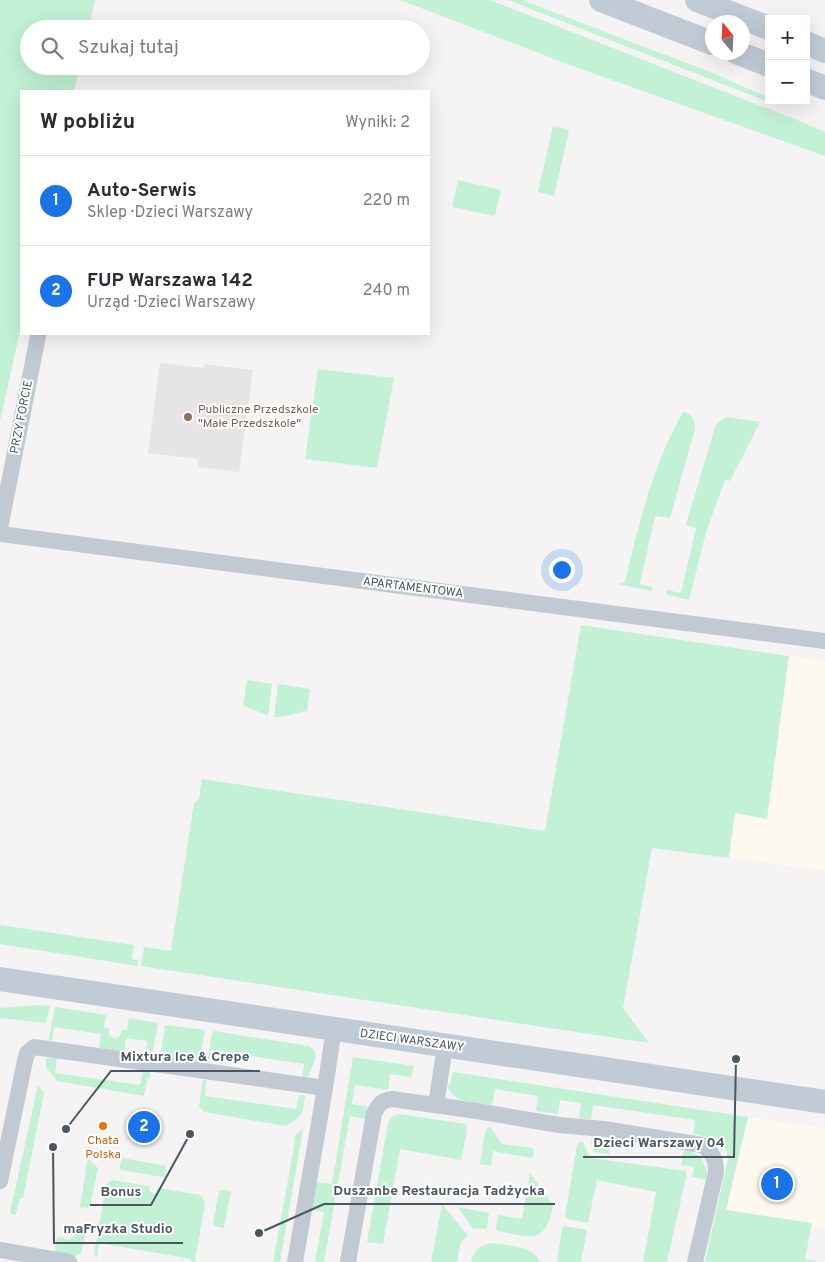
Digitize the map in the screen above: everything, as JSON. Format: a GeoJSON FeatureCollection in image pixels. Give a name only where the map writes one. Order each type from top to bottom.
{"type":"FeatureCollection","features":[{"type":"Feature","properties":{"kind":"street"},"geometry":{"type":"LineString","coordinates":[[601,0],[705,40]]}},
{"type":"Feature","properties":{"kind":"street"},"geometry":{"type":"LineString","coordinates":[[698,0],[765,26]]}},
{"type":"Feature","properties":{"kind":"street"},"geometry":{"type":"LineString","coordinates":[[810,45],[825,51]]}},
{"type":"Feature","properties":{"kind":"street"},"geometry":{"type":"LineString","coordinates":[[750,58],[765,63]]}},
{"type":"Feature","properties":{"kind":"street"},"geometry":{"type":"LineString","coordinates":[[810,82],[825,88]]}},
{"type":"Feature","properties":{"kind":"street","name":"PRZY FORCIE"},"geometry":{"type":"LineString","coordinates":[[0,528],[38,336]]}},
{"type":"Feature","properties":{"kind":"street","name":"APARTAMENTOWA"},"geometry":{"type":"LineString","coordinates":[[0,534],[825,642]]}},
{"type":"Feature","properties":{"kind":"street","name":"DZIECI WARSZAWY"},"geometry":{"type":"LineString","coordinates":[[0,979],[825,1102]]}},
{"type":"Feature","properties":{"kind":"street"},"geometry":{"type":"LineString","coordinates":[[295,1262],[334,1029]]}},
{"type":"Feature","properties":{"kind":"street"},"geometry":{"type":"LineString","coordinates":[[436,1105],[445,1046]]}},
{"type":"Feature","properties":{"kind":"street"},"geometry":{"type":"LineString","coordinates":[[0,1181],[27,1053],[34,1047],[325,1088]]}},
{"type":"Feature","properties":{"kind":"street"},"geometry":{"type":"LineString","coordinates":[[348,1262],[376,1108],[387,1100],[436,1105],[702,1146],[713,1155],[716,1163],[716,1172],[696,1262]]}},
{"type":"Feature","properties":{"kind":"street"},"geometry":{"type":"LineString","coordinates":[[0,1250],[69,1262]]}},
{"type":"Feature","properties":{"kind":"shaded area"},"geometry":{"type":"Polygon","coordinates":[[[160,363],[203,368],[204,364],[253,370],[239,472],[198,467],[198,459],[148,453],[160,363]]]}},
{"type":"Feature","properties":{"kind":"shaded area"},"geometry":{"type":"Polygon","coordinates":[[[581,625],[825,661],[825,871],[652,847],[580,629],[581,625]]]}},
{"type":"Feature","properties":{"kind":"shaded area"},"geometry":{"type":"Polygon","coordinates":[[[748,1117],[825,1128],[825,1229],[812,1227],[812,1223],[726,1211],[748,1117]]]}},
{"type":"Feature","properties":{"kind":"green space"},"geometry":{"type":"Polygon","coordinates":[[[0,0],[95,0],[91,20],[20,20],[20,75],[78,75],[74,90],[20,90],[20,331],[0,421],[0,0]]]}},
{"type":"Feature","properties":{"kind":"green space"},"geometry":{"type":"Polygon","coordinates":[[[400,0],[490,0],[825,132],[825,156],[570,65],[400,0]]]}},
{"type":"Feature","properties":{"kind":"green space"},"geometry":{"type":"Polygon","coordinates":[[[508,0],[522,0],[715,74],[765,96],[765,101],[508,0]]]}},
{"type":"Feature","properties":{"kind":"green space"},"geometry":{"type":"Polygon","coordinates":[[[553,126],[569,130],[554,196],[538,192],[553,126]]]}},
{"type":"Feature","properties":{"kind":"green space"},"geometry":{"type":"Polygon","coordinates":[[[458,180],[501,190],[495,216],[452,207],[458,180]]]}},
{"type":"Feature","properties":{"kind":"green space"},"geometry":{"type":"Polygon","coordinates":[[[318,369],[394,378],[377,468],[305,459],[318,369]]]}},
{"type":"Feature","properties":{"kind":"green space"},"geometry":{"type":"Polygon","coordinates":[[[683,412],[693,418],[695,429],[670,518],[655,516],[640,584],[652,587],[652,591],[617,584],[625,582],[655,473],[672,432],[683,412]]]}},
{"type":"Feature","properties":{"kind":"green space"},"geometry":{"type":"Polygon","coordinates":[[[726,417],[760,422],[730,481],[725,480],[706,532],[689,600],[666,594],[667,590],[681,593],[696,528],[686,525],[716,424],[726,417]]]}},
{"type":"Feature","properties":{"kind":"green space"},"geometry":{"type":"Polygon","coordinates":[[[581,625],[789,656],[767,819],[735,813],[729,858],[652,848],[623,1008],[649,1043],[141,966],[144,947],[171,951],[194,803],[199,799],[202,779],[545,831],[581,625]]]}},
{"type":"Feature","properties":{"kind":"green space"},"geometry":{"type":"Polygon","coordinates":[[[247,680],[272,684],[268,716],[243,705],[247,680]]]}},
{"type":"Feature","properties":{"kind":"green space"},"geometry":{"type":"Polygon","coordinates":[[[278,684],[310,689],[307,711],[274,717],[278,684]]]}},
{"type":"Feature","properties":{"kind":"green space"},"geometry":{"type":"Polygon","coordinates":[[[0,925],[134,945],[132,959],[138,960],[137,966],[0,944],[0,925]]]}},
{"type":"Feature","properties":{"kind":"green space"},"geometry":{"type":"Polygon","coordinates":[[[36,1005],[50,1006],[46,1023],[0,1018],[0,1008],[36,1005]]]}},
{"type":"Feature","properties":{"kind":"green space"},"geometry":{"type":"Polygon","coordinates":[[[55,1007],[106,1015],[104,1027],[109,1028],[109,1035],[115,1039],[120,1036],[122,1030],[127,1030],[129,1018],[158,1023],[152,1056],[146,1055],[147,1041],[126,1038],[124,1052],[99,1048],[101,1034],[54,1027],[52,1041],[49,1039],[55,1007]]]}},
{"type":"Feature","properties":{"kind":"green space"},"geometry":{"type":"Polygon","coordinates":[[[165,1026],[205,1030],[199,1063],[160,1057],[165,1026]]]}},
{"type":"Feature","properties":{"kind":"green space"},"geometry":{"type":"Polygon","coordinates":[[[214,1031],[309,1046],[314,1050],[316,1058],[308,1079],[302,1078],[304,1064],[211,1050],[209,1064],[207,1064],[212,1033],[214,1031]]]}},
{"type":"Feature","properties":{"kind":"green space"},"geometry":{"type":"Polygon","coordinates":[[[353,1057],[414,1066],[411,1077],[390,1074],[388,1090],[355,1085],[352,1104],[368,1107],[366,1119],[350,1116],[324,1262],[315,1262],[324,1212],[310,1210],[316,1182],[332,1184],[353,1057]]]}},
{"type":"Feature","properties":{"kind":"green space"},"geometry":{"type":"Polygon","coordinates":[[[46,1058],[57,1058],[55,1073],[140,1085],[143,1071],[150,1072],[150,1078],[147,1080],[144,1096],[57,1081],[46,1067],[46,1058]]]}},
{"type":"Feature","properties":{"kind":"green space"},"geometry":{"type":"Polygon","coordinates":[[[453,1072],[748,1117],[726,1210],[812,1223],[805,1259],[818,1262],[705,1262],[728,1159],[727,1152],[721,1142],[693,1134],[695,1120],[593,1105],[591,1119],[579,1118],[581,1103],[560,1100],[558,1114],[536,1111],[538,1096],[495,1089],[492,1105],[465,1101],[454,1096],[447,1085],[450,1085],[453,1072]]]}},
{"type":"Feature","properties":{"kind":"green space"},"geometry":{"type":"Polygon","coordinates":[[[203,1080],[206,1080],[205,1096],[296,1109],[299,1095],[305,1096],[302,1111],[299,1117],[286,1126],[204,1112],[199,1106],[203,1080]]]}},
{"type":"Feature","properties":{"kind":"green space"},"geometry":{"type":"Polygon","coordinates":[[[38,1085],[44,1093],[23,1198],[20,1198],[16,1215],[10,1212],[38,1085]]]}},
{"type":"Feature","properties":{"kind":"green space"},"geometry":{"type":"Polygon","coordinates":[[[399,1114],[466,1124],[467,1131],[461,1160],[400,1149],[383,1244],[367,1242],[388,1123],[392,1117],[399,1114]]]}},
{"type":"Feature","properties":{"kind":"green space"},"geometry":{"type":"Polygon","coordinates":[[[488,1127],[491,1128],[502,1144],[532,1148],[534,1150],[533,1158],[493,1151],[491,1166],[480,1164],[485,1132],[488,1127]]]}},
{"type":"Feature","properties":{"kind":"green space"},"geometry":{"type":"Polygon","coordinates":[[[303,1129],[280,1262],[273,1262],[295,1141],[294,1136],[303,1129]]]}},
{"type":"Feature","properties":{"kind":"green space"},"geometry":{"type":"Polygon","coordinates":[[[592,1136],[610,1140],[609,1154],[594,1152],[591,1143],[592,1136]]]}},
{"type":"Feature","properties":{"kind":"green space"},"geometry":{"type":"Polygon","coordinates":[[[580,1142],[583,1142],[590,1158],[686,1171],[667,1262],[643,1262],[656,1192],[597,1180],[588,1223],[568,1219],[565,1216],[577,1146],[580,1142]]]}},
{"type":"Feature","properties":{"kind":"green space"},"geometry":{"type":"Polygon","coordinates":[[[686,1150],[700,1157],[705,1165],[707,1180],[692,1177],[694,1167],[681,1165],[683,1153],[686,1150]]]}},
{"type":"Feature","properties":{"kind":"green space"},"geometry":{"type":"Polygon","coordinates":[[[88,1158],[98,1168],[90,1206],[87,1208],[80,1207],[88,1158]]]}},
{"type":"Feature","properties":{"kind":"green space"},"geometry":{"type":"Polygon","coordinates":[[[122,1158],[166,1166],[165,1176],[121,1170],[122,1158]]]}},
{"type":"Feature","properties":{"kind":"green space"},"geometry":{"type":"Polygon","coordinates":[[[530,1173],[553,1205],[546,1227],[535,1236],[498,1231],[496,1229],[498,1215],[522,1219],[530,1173]]]}},
{"type":"Feature","properties":{"kind":"green space"},"geometry":{"type":"Polygon","coordinates":[[[112,1180],[149,1186],[150,1192],[155,1193],[158,1188],[200,1195],[205,1202],[195,1262],[191,1262],[191,1259],[99,1243],[97,1257],[95,1257],[106,1186],[112,1180]]]}},
{"type":"Feature","properties":{"kind":"green space"},"geometry":{"type":"Polygon","coordinates":[[[219,1191],[231,1191],[224,1228],[213,1224],[219,1191]]]}},
{"type":"Feature","properties":{"kind":"green space"},"geometry":{"type":"Polygon","coordinates":[[[442,1204],[468,1236],[461,1242],[457,1262],[431,1262],[442,1204]]]}},
{"type":"Feature","properties":{"kind":"green space"},"geometry":{"type":"Polygon","coordinates":[[[458,1207],[489,1213],[487,1227],[485,1229],[472,1228],[458,1207]]]}},
{"type":"Feature","properties":{"kind":"green space"},"geometry":{"type":"Polygon","coordinates":[[[76,1225],[87,1228],[81,1253],[73,1257],[55,1253],[57,1237],[70,1239],[75,1236],[76,1225]]]}},
{"type":"Feature","properties":{"kind":"green space"},"geometry":{"type":"Polygon","coordinates":[[[565,1226],[587,1230],[581,1262],[557,1262],[562,1228],[565,1226]]]}},
{"type":"Feature","properties":{"kind":"green space"},"geometry":{"type":"Polygon","coordinates":[[[492,1243],[526,1249],[537,1256],[541,1262],[471,1262],[478,1249],[492,1243]]]}},
{"type":"Feature","properties":{"kind":"place","name":"Publiczne Przedszkole \"Małe Przedszkole\""},"geometry":{"type":"Point","coordinates":[188,417]}},
{"type":"Feature","properties":{"kind":"place","name":"Dzieci Warszawy 04"},"geometry":{"type":"Point","coordinates":[736,1059]}},
{"type":"Feature","properties":{"kind":"place","name":"Chata Polska"},"geometry":{"type":"Point","coordinates":[103,1126]}},
{"type":"Feature","properties":{"kind":"place","name":"FUP Warszawa 142"},"geometry":{"type":"Point","coordinates":[144,1127]}},
{"type":"Feature","properties":{"kind":"place","name":"Mixtura Ice & Crepe"},"geometry":{"type":"Point","coordinates":[66,1129]}},
{"type":"Feature","properties":{"kind":"place","name":"Bonus"},"geometry":{"type":"Point","coordinates":[190,1134]}},
{"type":"Feature","properties":{"kind":"place","name":"maFryzka Studio"},"geometry":{"type":"Point","coordinates":[53,1147]}},
{"type":"Feature","properties":{"kind":"place","name":"Auto-Serwis"},"geometry":{"type":"Point","coordinates":[777,1184]}},
{"type":"Feature","properties":{"kind":"place","name":"Duszanbe Restauracja Tadżycka"},"geometry":{"type":"Point","coordinates":[259,1233]}}]}
